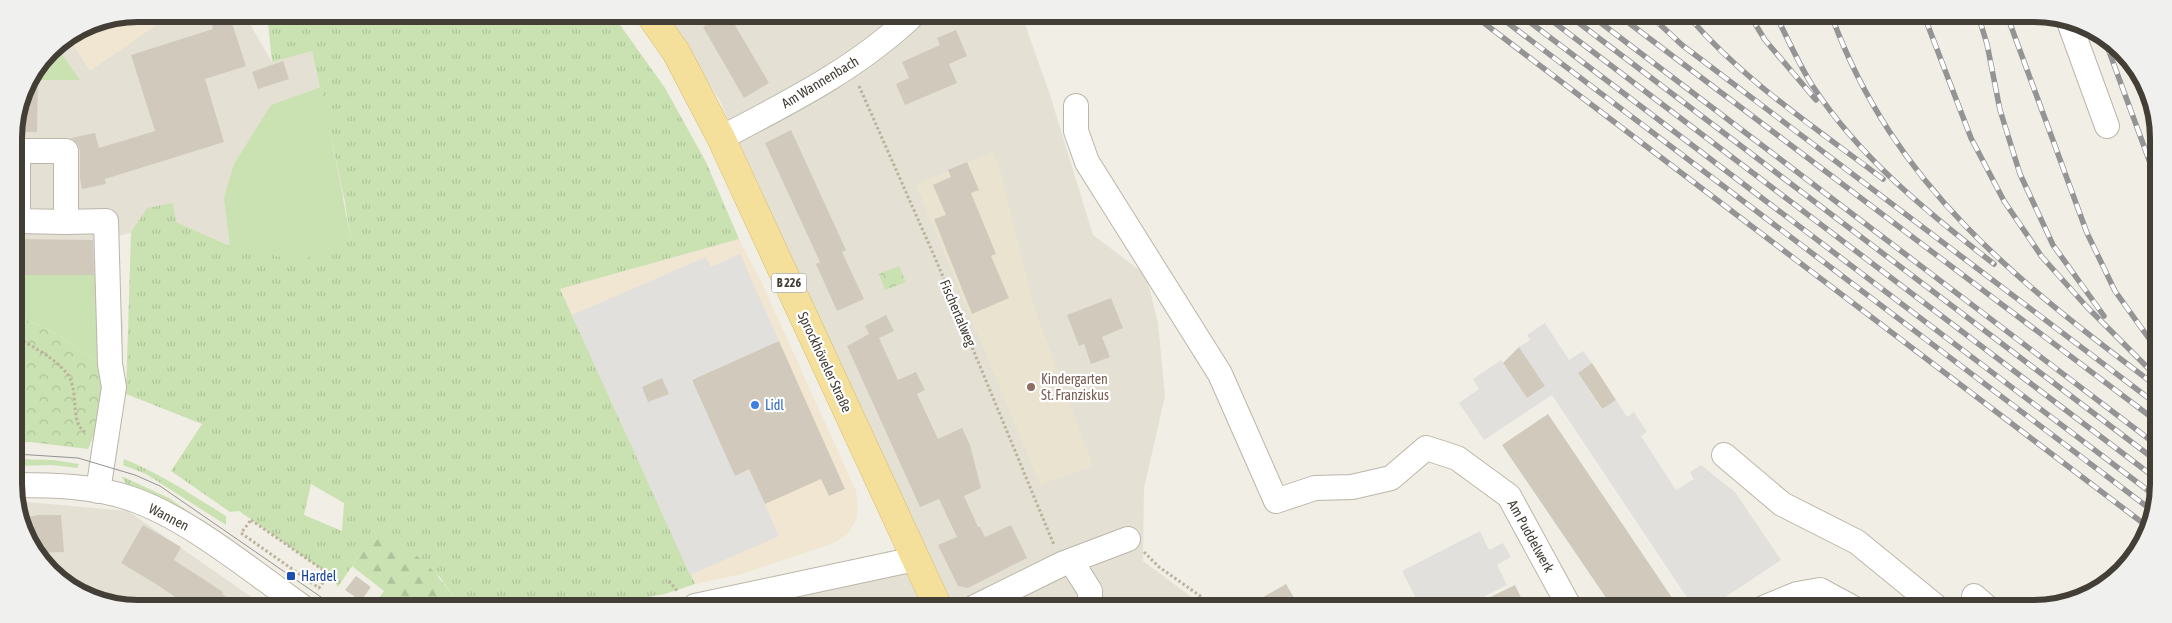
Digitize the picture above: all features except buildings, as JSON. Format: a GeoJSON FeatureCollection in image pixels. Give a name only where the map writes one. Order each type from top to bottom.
{"type":"FeatureCollection","features":[{"type":"Feature","properties":{"kind":"main road","name":"Sprockhöveler Straße"},"geometry":{"type":"LineString","coordinates":[[655,22],[676,52],[721,138],[935,600]]}},
{"type":"Feature","properties":{"kind":"street","name":"Am Wannenbach"},"geometry":{"type":"LineString","coordinates":[[721,138],[789,102],[850,65],[877,46],[905,22]]}},
{"type":"Feature","properties":{"kind":"street"},"geometry":{"type":"LineString","coordinates":[[2072,29],[2107,126]]}},
{"type":"Feature","properties":{"kind":"street","name":"Am Puddelwerk"},"geometry":{"type":"LineString","coordinates":[[1076,106],[1076,131],[1087,162],[1220,374],[1276,501],[1315,488],[1352,487],[1392,478],[1426,448],[1457,458],[1509,496],[1566,600]]}},
{"type":"Feature","properties":{"kind":"street"},"geometry":{"type":"LineString","coordinates":[[66,222],[106,222],[110,364],[114,387],[98,491]]}},
{"type":"Feature","properties":{"kind":"street"},"geometry":{"type":"LineString","coordinates":[[1724,455],[1782,504],[1857,542],[1928,600]]}},
{"type":"Feature","properties":{"kind":"street","name":"Wannen"},"geometry":{"type":"LineString","coordinates":[[22,485],[44,485],[98,491],[130,498],[170,517],[199,534],[292,600]]}},
{"type":"Feature","properties":{"kind":"street"},"geometry":{"type":"LineString","coordinates":[[989,600],[1067,562],[1128,539]]}},
{"type":"Feature","properties":{"kind":"street"},"geometry":{"type":"LineString","coordinates":[[723,600],[915,559]]}},
{"type":"Feature","properties":{"kind":"street"},"geometry":{"type":"LineString","coordinates":[[1067,562],[1090,591],[1090,600]]}},
{"type":"Feature","properties":{"kind":"street"},"geometry":{"type":"LineString","coordinates":[[1782,600],[1797,594],[1820,590],[1838,600]]}},
{"type":"Feature","properties":{"kind":"path","name":"Fischertalweg"},"geometry":{"type":"LineString","coordinates":[[850,65],[1067,562]]}},
{"type":"Feature","properties":{"kind":"path"},"geometry":{"type":"LineString","coordinates":[[22,341],[52,360],[67,374],[74,387],[76,401],[75,417],[79,428],[90,435],[106,440]]}},
{"type":"Feature","properties":{"kind":"path"},"geometry":{"type":"LineString","coordinates":[[251,520],[328,574],[319,588],[241,533],[251,520]]}},
{"type":"Feature","properties":{"kind":"path"},"geometry":{"type":"LineString","coordinates":[[1128,539],[1159,567],[1206,600]]}},
{"type":"Feature","properties":{"kind":"shaded area"},"geometry":{"type":"Polygon","coordinates":[[[160,22],[249,22],[272,62],[312,50],[344,197],[230,246],[176,222],[118,236],[120,300],[123,325],[122,361],[22,317],[23,123],[26,108],[34,87],[46,68],[56,56],[72,43],[90,70],[160,22]]]}},
{"type":"Feature","properties":{"kind":"shaded area"},"geometry":{"type":"Polygon","coordinates":[[[160,22],[90,71],[72,43],[74,42],[87,34],[108,26],[123,23],[160,22]]]}},
{"type":"Feature","properties":{"kind":"shaded area"},"geometry":{"type":"Polygon","coordinates":[[[670,22],[1024,22],[1050,95],[1093,235],[1146,275],[1158,323],[1165,396],[1144,488],[1143,561],[1196,600],[782,600],[932,568],[720,101],[670,22]]]}},
{"type":"Feature","properties":{"kind":"shaded area","name":"Kindergarten St. Franziskus"},"geometry":{"type":"Polygon","coordinates":[[[993,151],[999,165],[1034,307],[1093,466],[1040,485],[916,185],[993,151]]]}},
{"type":"Feature","properties":{"kind":"shaded area"},"geometry":{"type":"Polygon","coordinates":[[[739,239],[761,281],[856,491],[858,506],[856,520],[848,534],[834,543],[742,574],[695,584],[560,289],[739,239]]]}},
{"type":"Feature","properties":{"kind":"shaded area"},"geometry":{"type":"Polygon","coordinates":[[[740,254],[779,341],[692,380],[735,475],[749,469],[779,536],[690,575],[572,315],[706,257],[711,267],[740,254]]]}},
{"type":"Feature","properties":{"kind":"shaded area"},"geometry":{"type":"Polygon","coordinates":[[[1545,323],[1569,360],[1583,351],[1592,363],[1578,373],[1601,409],[1616,400],[1627,417],[1634,412],[1647,432],[1641,436],[1676,490],[1694,479],[1690,472],[1701,465],[1735,492],[1781,560],[1721,600],[1689,600],[1552,395],[1484,440],[1459,403],[1479,389],[1473,379],[1501,360],[1527,398],[1545,386],[1519,347],[1530,340],[1527,335],[1545,323]]]}},
{"type":"Feature","properties":{"kind":"shaded area"},"geometry":{"type":"Polygon","coordinates":[[[23,502],[128,511],[256,600],[123,600],[94,592],[68,577],[46,555],[31,529],[23,502]]]}},
{"type":"Feature","properties":{"kind":"shaded area"},"geometry":{"type":"Polygon","coordinates":[[[1480,531],[1489,550],[1503,543],[1511,557],[1497,565],[1507,585],[1478,600],[1417,600],[1402,571],[1480,531]]]}},
{"type":"Feature","properties":{"kind":"green space"},"geometry":{"type":"Polygon","coordinates":[[[268,22],[618,22],[665,88],[706,162],[739,239],[560,289],[695,584],[665,594],[632,600],[456,600],[439,576],[364,548],[338,587],[331,576],[239,511],[230,512],[171,471],[202,424],[126,394],[131,232],[147,208],[173,203],[176,222],[230,246],[351,239],[344,197],[312,51],[272,62],[268,22]],[[311,484],[304,515],[342,531],[344,503],[311,484]]]}},
{"type":"Feature","properties":{"kind":"green space"},"geometry":{"type":"Polygon","coordinates":[[[60,52],[80,80],[38,80],[60,52]]]}},
{"type":"Feature","properties":{"kind":"green space"},"geometry":{"type":"Polygon","coordinates":[[[321,87],[351,239],[300,261],[230,246],[224,198],[234,164],[271,105],[321,87]]]}},
{"type":"Feature","properties":{"kind":"green space"},"geometry":{"type":"Polygon","coordinates":[[[899,266],[906,282],[885,290],[879,274],[899,266]]]}},
{"type":"Feature","properties":{"kind":"green space"},"geometry":{"type":"Polygon","coordinates":[[[23,274],[94,275],[103,280],[105,367],[58,335],[22,318],[23,274]]]}},
{"type":"Feature","properties":{"kind":"green space"},"geometry":{"type":"Polygon","coordinates":[[[22,318],[58,335],[105,367],[96,430],[88,449],[22,443],[22,318]]]}},
{"type":"Feature","properties":{"kind":"green space"},"geometry":{"type":"Polygon","coordinates":[[[22,459],[53,460],[79,464],[77,468],[52,465],[22,466],[22,459]]]}},
{"type":"Feature","properties":{"kind":"green space"},"geometry":{"type":"Polygon","coordinates":[[[124,459],[164,478],[226,516],[226,525],[146,474],[123,465],[124,459]]]}},
{"type":"Feature","properties":{"kind":"green space"},"geometry":{"type":"Polygon","coordinates":[[[121,476],[169,498],[315,600],[311,600],[167,501],[127,485],[121,476]]]}},
{"type":"Feature","properties":{"kind":"green space"},"geometry":{"type":"Polygon","coordinates":[[[380,538],[406,549],[417,556],[435,573],[456,600],[378,600],[384,591],[352,566],[364,548],[380,538]]]}},
{"type":"Feature","properties":{"kind":"tram line"},"geometry":{"type":"LineString","coordinates":[[22,454],[78,458],[135,475],[160,486],[325,600]]}},
{"type":"Feature","properties":{"kind":"railway"},"geometry":{"type":"LineString","coordinates":[[1483,22],[2143,523]]}},
{"type":"Feature","properties":{"kind":"railway"},"geometry":{"type":"LineString","coordinates":[[1507,22],[2148,507]]}},
{"type":"Feature","properties":{"kind":"railway"},"geometry":{"type":"LineString","coordinates":[[1530,22],[2150,492]]}},
{"type":"Feature","properties":{"kind":"railway"},"geometry":{"type":"LineString","coordinates":[[1554,22],[2150,474]]}},
{"type":"Feature","properties":{"kind":"railway"},"geometry":{"type":"LineString","coordinates":[[1578,22],[2150,456]]}},
{"type":"Feature","properties":{"kind":"railway"},"geometry":{"type":"LineString","coordinates":[[1600,22],[2150,440]]}},
{"type":"Feature","properties":{"kind":"railway"},"geometry":{"type":"LineString","coordinates":[[1628,22],[2150,416]]}},
{"type":"Feature","properties":{"kind":"railway"},"geometry":{"type":"LineString","coordinates":[[1657,22],[1682,45],[2150,399]]}},
{"type":"Feature","properties":{"kind":"railway"},"geometry":{"type":"LineString","coordinates":[[1694,22],[1710,40],[1757,83],[1807,123],[1883,179]]}},
{"type":"Feature","properties":{"kind":"railway"},"geometry":{"type":"LineString","coordinates":[[1754,22],[1765,40],[1816,100]]}},
{"type":"Feature","properties":{"kind":"railway"},"geometry":{"type":"LineString","coordinates":[[1779,22],[1812,85],[1851,136],[1873,160],[1919,203],[1994,264]]}},
{"type":"Feature","properties":{"kind":"railway"},"geometry":{"type":"LineString","coordinates":[[1834,22],[1858,77],[1889,131],[1925,180],[1965,225],[2009,267],[2055,307],[2150,381]]}},
{"type":"Feature","properties":{"kind":"railway"},"geometry":{"type":"LineString","coordinates":[[1927,22],[1971,138],[2004,201],[2042,257],[2086,306],[2150,370]]}},
{"type":"Feature","properties":{"kind":"railway"},"geometry":{"type":"LineString","coordinates":[[1980,22],[1987,44],[2000,110],[2020,174],[2053,245],[2104,316]]}},
{"type":"Feature","properties":{"kind":"railway"},"geometry":{"type":"LineString","coordinates":[[2009,22],[2087,233],[2115,291],[2150,340]]}},
{"type":"Feature","properties":{"kind":"railway"},"geometry":{"type":"LineString","coordinates":[[2109,50],[2150,163]]}},
{"type":"Feature","properties":{"kind":"place","name":"Kindergarten St. Franziskus"},"geometry":{"type":"Point","coordinates":[1031,387]}},
{"type":"Feature","properties":{"kind":"place","name":"Lidl"},"geometry":{"type":"Point","coordinates":[755,405]}},
{"type":"Feature","properties":{"kind":"place","name":"Hardel"},"geometry":{"type":"Point","coordinates":[291,576]}}]}
